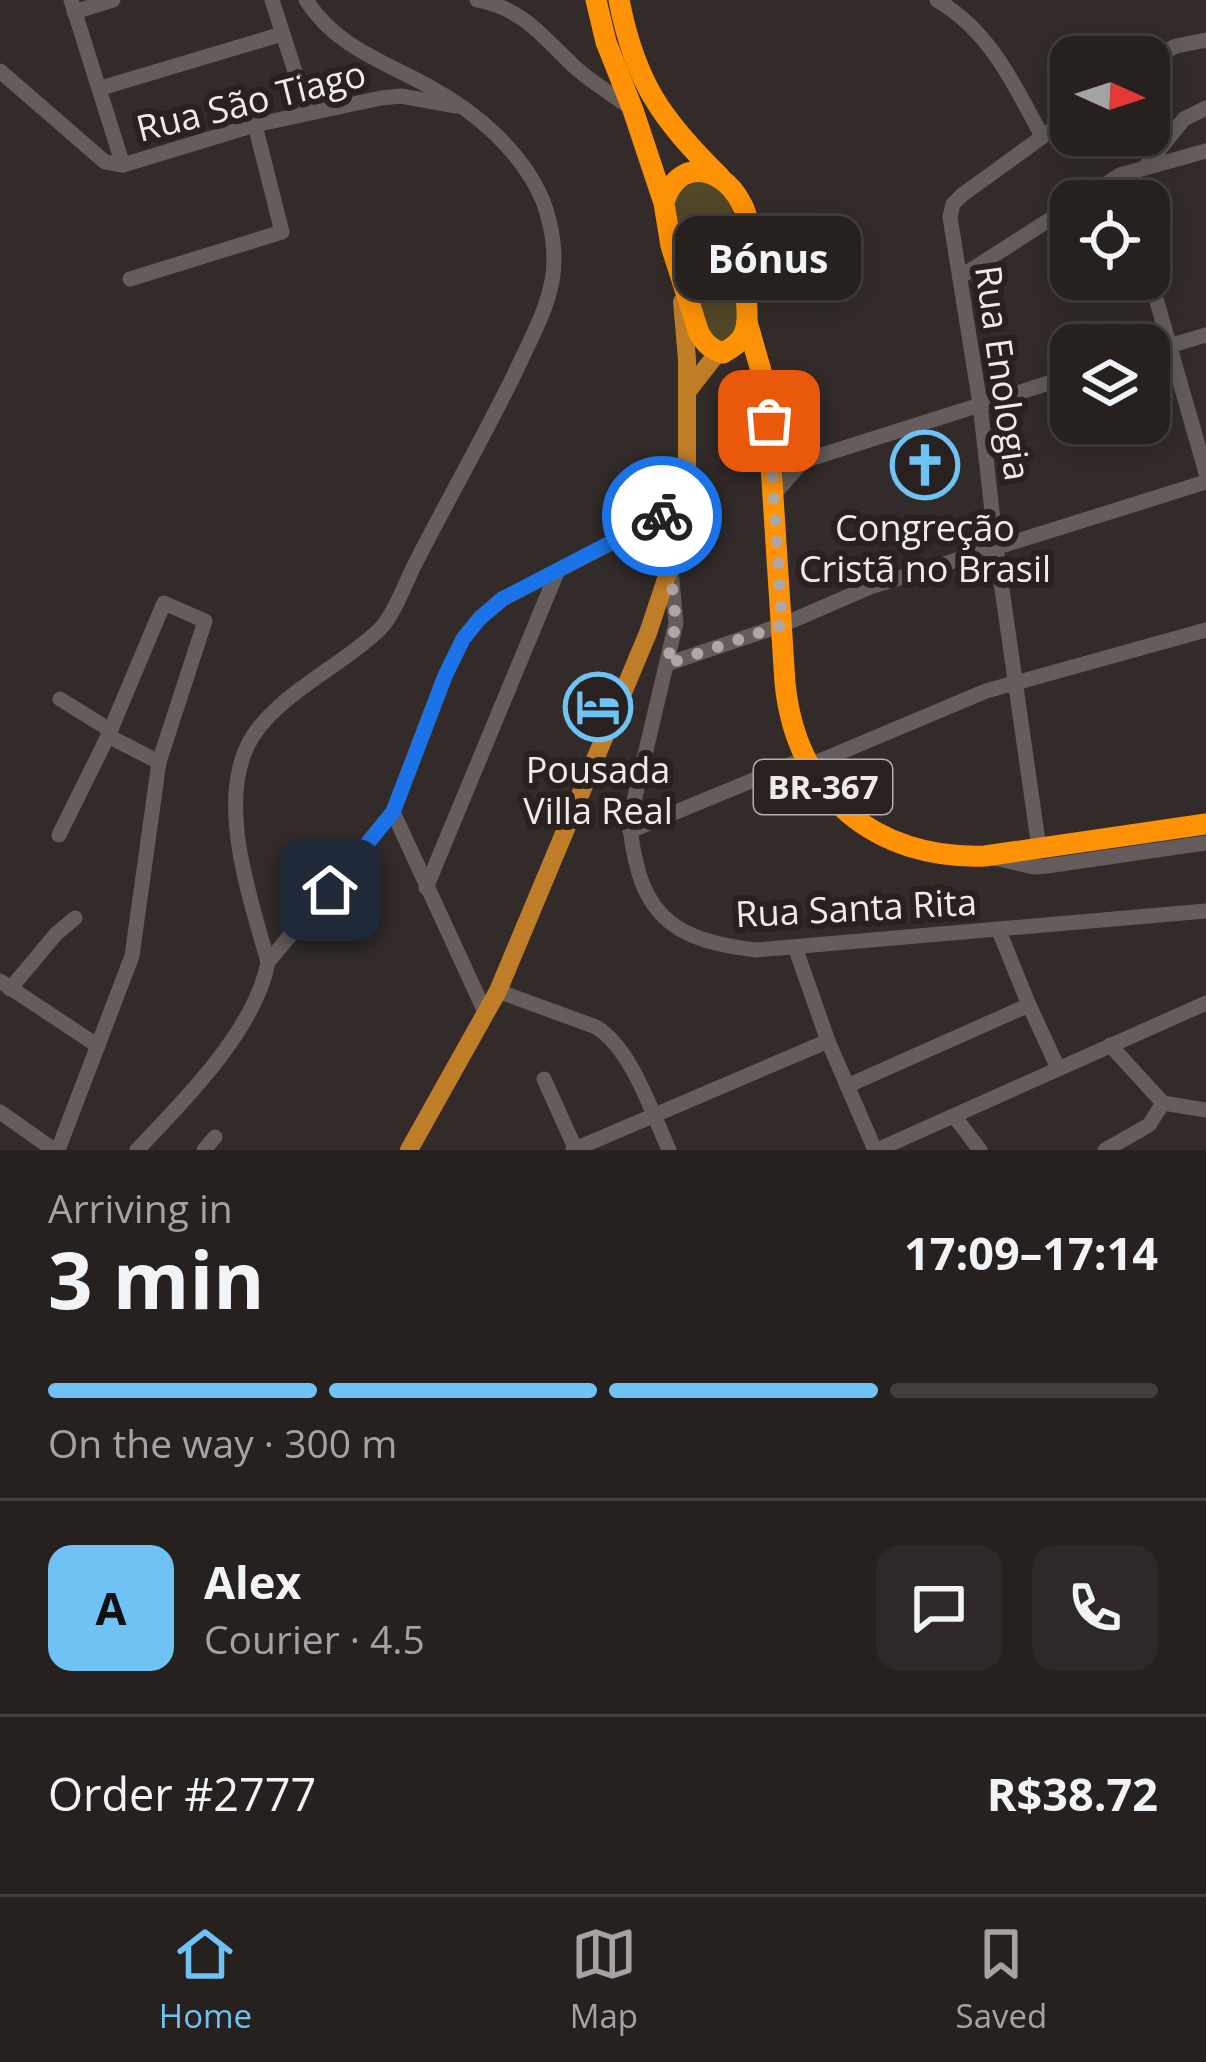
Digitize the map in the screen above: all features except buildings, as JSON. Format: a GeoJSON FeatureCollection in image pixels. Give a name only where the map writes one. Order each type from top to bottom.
{"type":"FeatureCollection","features":[{"type":"Feature","properties":{"kind":"highway"},"geometry":{"type":"LineString","coordinates":[[596,0],[606,42],[664,203],[698,332],[704,342],[752,373],[766,388]]}},
{"type":"Feature","properties":{"kind":"highway","name":"BR-367"},"geometry":{"type":"LineString","coordinates":[[619,0],[633,54],[664,117],[734,190],[747,217],[747,322],[766,388],[786,700],[806,762],[834,800],[883,837],[952,856],[986,856],[1206,824]]}},
{"type":"Feature","properties":{"kind":"highway"},"geometry":{"type":"LineString","coordinates":[[664,203],[668,188],[683,173],[704,172],[724,182]]}},
{"type":"Feature","properties":{"kind":"highway"},"geometry":{"type":"LineString","coordinates":[[721,352],[736,346],[747,322]]}},
{"type":"Feature","properties":{"kind":"main road"},"geometry":{"type":"LineString","coordinates":[[410,1150],[498,991],[600,752],[670,567],[683,506],[689,426],[687,340],[675,257]]}},
{"type":"Feature","properties":{"kind":"main road"},"geometry":{"type":"LineString","coordinates":[[687,392],[721,352]]}},
{"type":"Feature","properties":{"kind":"street"},"geometry":{"type":"LineString","coordinates":[[113,0],[72,6],[123,166]]}},
{"type":"Feature","properties":{"kind":"street"},"geometry":{"type":"LineString","coordinates":[[272,0],[308,112]]}},
{"type":"Feature","properties":{"kind":"street"},"geometry":{"type":"LineString","coordinates":[[137,1150],[192,1092],[248,1016],[265,981],[268,962],[238,839],[238,774],[245,751],[257,729],[315,676],[383,627],[508,386],[552,283],[554,254],[542,197],[512,153],[465,108],[344,42],[306,0]]}},
{"type":"Feature","properties":{"kind":"street"},"geometry":{"type":"LineString","coordinates":[[477,0],[500,4],[518,14],[578,70],[633,110]]}},
{"type":"Feature","properties":{"kind":"street"},"geometry":{"type":"LineString","coordinates":[[937,0],[967,20],[996,53],[1042,136],[1050,130]]}},
{"type":"Feature","properties":{"kind":"street"},"geometry":{"type":"LineString","coordinates":[[100,88],[282,34]]}},
{"type":"Feature","properties":{"kind":"street"},"geometry":{"type":"LineString","coordinates":[[1170,49],[1206,40]]}},
{"type":"Feature","properties":{"kind":"street"},"geometry":{"type":"LineString","coordinates":[[0,71],[105,161],[123,166]]}},
{"type":"Feature","properties":{"kind":"street","name":"Rua São Tiago"},"geometry":{"type":"LineString","coordinates":[[123,166],[255,125],[401,96],[465,108]]}},
{"type":"Feature","properties":{"kind":"street"},"geometry":{"type":"LineString","coordinates":[[1145,167],[1184,119],[1206,108]]}},
{"type":"Feature","properties":{"kind":"street"},"geometry":{"type":"LineString","coordinates":[[130,279],[282,232],[255,125]]}},
{"type":"Feature","properties":{"kind":"street","name":"Rua Enologia"},"geometry":{"type":"LineString","coordinates":[[1039,848],[950,217],[962,195],[1042,136]]}},
{"type":"Feature","properties":{"kind":"street"},"geometry":{"type":"LineString","coordinates":[[1112,180],[1206,152]]}},
{"type":"Feature","properties":{"kind":"street"},"geometry":{"type":"LineString","coordinates":[[1120,175],[1122,180]]}},
{"type":"Feature","properties":{"kind":"street"},"geometry":{"type":"LineString","coordinates":[[960,277],[1050,219]]}},
{"type":"Feature","properties":{"kind":"street"},"geometry":{"type":"LineString","coordinates":[[667,664],[782,625],[870,587],[1206,477],[1170,346],[1206,335]]}},
{"type":"Feature","properties":{"kind":"street"},"geometry":{"type":"LineString","coordinates":[[775,493],[803,460],[1050,382]]}},
{"type":"Feature","properties":{"kind":"street"},"geometry":{"type":"LineString","coordinates":[[772,447],[803,460]]}},
{"type":"Feature","properties":{"kind":"street"},"geometry":{"type":"LineString","coordinates":[[268,962],[393,812],[445,676],[463,639],[480,618],[502,599],[683,506]]}},
{"type":"Feature","properties":{"kind":"street","name":"Rua Santa Rita"},"geometry":{"type":"LineString","coordinates":[[670,567],[676,623],[630,831],[645,892],[660,916],[682,931],[716,945],[756,950],[1206,911]]}},
{"type":"Feature","properties":{"kind":"street"},"geometry":{"type":"LineString","coordinates":[[426,888],[558,570]]}},
{"type":"Feature","properties":{"kind":"street"},"geometry":{"type":"LineString","coordinates":[[0,1112],[56,1150],[132,956],[159,762],[205,621],[164,603],[59,835]]}},
{"type":"Feature","properties":{"kind":"street"},"geometry":{"type":"LineString","coordinates":[[630,831],[986,691],[1206,630]]}},
{"type":"Feature","properties":{"kind":"street"},"geometry":{"type":"LineString","coordinates":[[986,691],[1018,704]]}},
{"type":"Feature","properties":{"kind":"street"},"geometry":{"type":"LineString","coordinates":[[60,699],[159,762]]}},
{"type":"Feature","properties":{"kind":"street"},"geometry":{"type":"LineString","coordinates":[[393,812],[485,1012]]}},
{"type":"Feature","properties":{"kind":"street"},"geometry":{"type":"LineString","coordinates":[[986,856],[1034,867],[1206,844]]}},
{"type":"Feature","properties":{"kind":"street"},"geometry":{"type":"LineString","coordinates":[[75,918],[5,985],[98,1046]]}},
{"type":"Feature","properties":{"kind":"street"},"geometry":{"type":"LineString","coordinates":[[999,931],[1058,1068]]}},
{"type":"Feature","properties":{"kind":"street"},"geometry":{"type":"LineString","coordinates":[[795,947],[828,1041],[876,1150],[1206,1003]]}},
{"type":"Feature","properties":{"kind":"street"},"geometry":{"type":"LineString","coordinates":[[498,991],[609,1035],[623,1052],[669,1150]]}},
{"type":"Feature","properties":{"kind":"street"},"geometry":{"type":"LineString","coordinates":[[847,1086],[1029,1005]]}},
{"type":"Feature","properties":{"kind":"street"},"geometry":{"type":"LineString","coordinates":[[544,1079],[575,1150],[828,1041]]}},
{"type":"Feature","properties":{"kind":"street"},"geometry":{"type":"LineString","coordinates":[[1110,1045],[1162,1102],[1206,1110]]}},
{"type":"Feature","properties":{"kind":"street"},"geometry":{"type":"LineString","coordinates":[[1105,1150],[1149,1125],[1162,1102]]}},
{"type":"Feature","properties":{"kind":"street"},"geometry":{"type":"LineString","coordinates":[[954,1116],[980,1150]]}},
{"type":"Feature","properties":{"kind":"shaded area"},"geometry":{"type":"Polygon","coordinates":[[[689,180],[711,182],[728,199],[738,229],[739,325],[732,341],[714,346],[676,240],[672,198],[689,180]]]}},
{"type":"Feature","properties":{"kind":"way so far"},"geometry":{"type":"LineString","coordinates":[[662,516],[683,506],[670,567],[676,623],[667,664],[782,625],[769,421]]}},
{"type":"Feature","properties":{"kind":"place","name":"Bónus"},"geometry":{"type":"Point","coordinates":[769,421]}},
{"type":"Feature","properties":{"kind":"place","name":"Congreção Cristã no Brasil"},"geometry":{"type":"Point","coordinates":[925,465]}},
{"type":"Feature","properties":{"kind":"place","name":"Pousada Villa Real"},"geometry":{"type":"Point","coordinates":[598,707]}},
{"type":"Feature","properties":{"kind":"route"},"geometry":{"type":"LineString","coordinates":[[330,890],[393,812],[445,676],[463,639],[480,618],[502,599],[662,516]]}}]}
